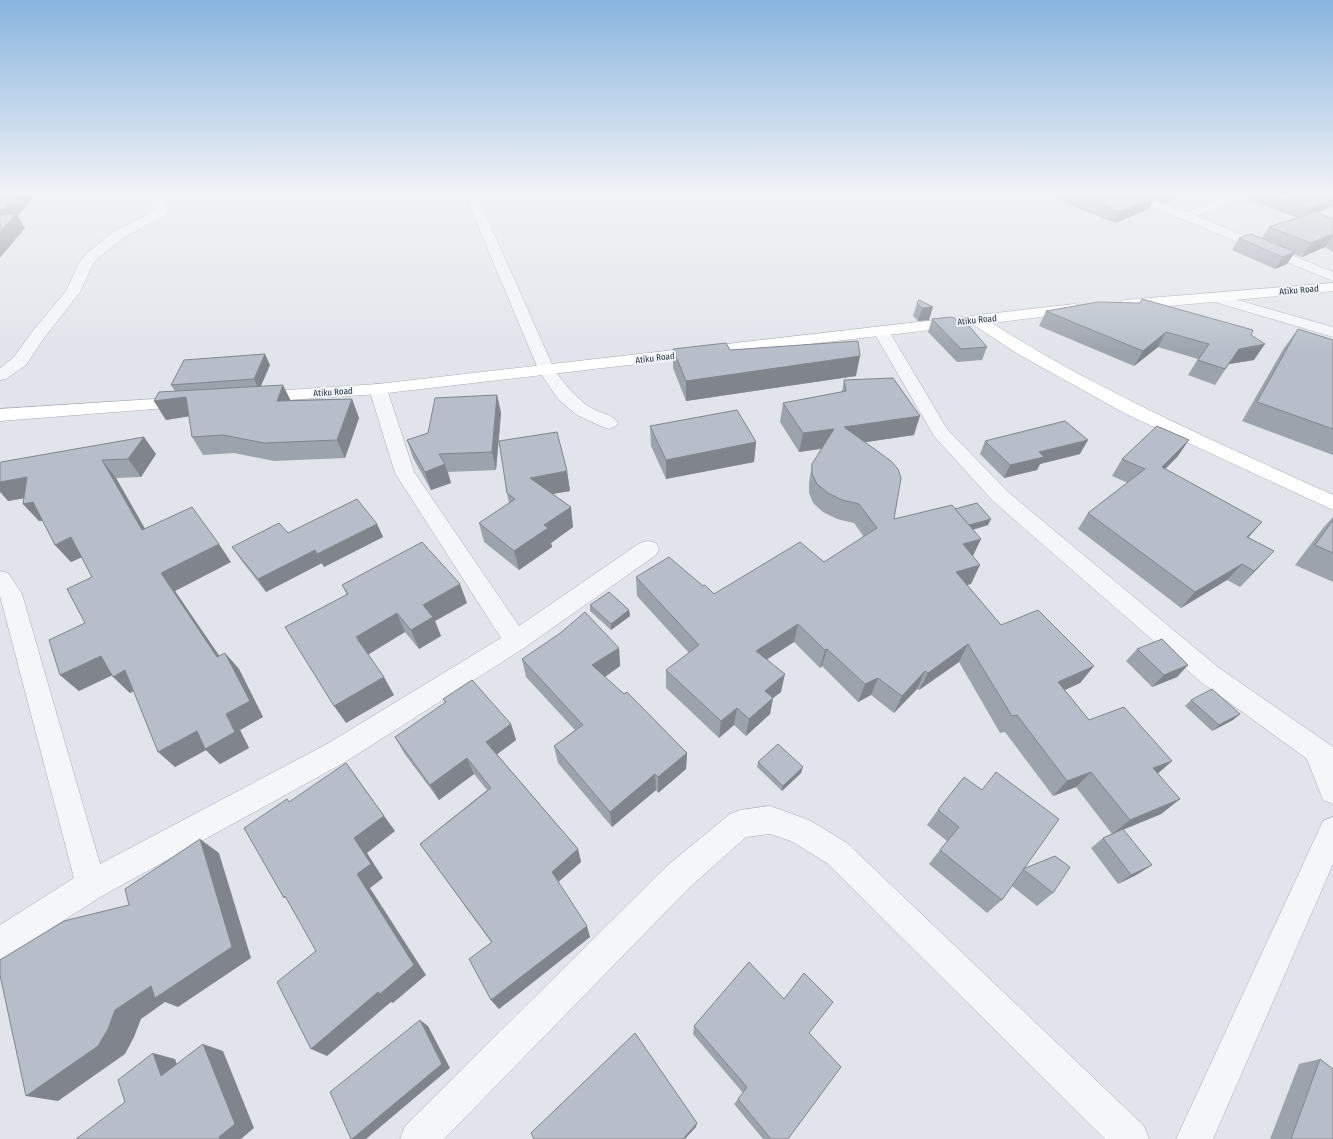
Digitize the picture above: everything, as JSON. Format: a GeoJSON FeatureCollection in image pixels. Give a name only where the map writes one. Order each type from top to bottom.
{"type":"FeatureCollection","features":[{"type":"Feature","properties":{"kind":"street"},"geometry":{"type":"LineString","coordinates":[[0,374],[13,368],[20,361],[38,335],[73,292],[86,263],[103,247]]}},
{"type":"Feature","properties":{"kind":"street"},"geometry":{"type":"LineString","coordinates":[[493,247],[547,370],[564,395],[583,411],[609,423]]}},
{"type":"Feature","properties":{"kind":"street"},"geometry":{"type":"LineString","coordinates":[[1261,247],[1333,277]]}},
{"type":"Feature","properties":{"kind":"street","name":"Atiku Road"},"geometry":{"type":"LineString","coordinates":[[1113,306],[1333,287]]}},
{"type":"Feature","properties":{"kind":"street"},"geometry":{"type":"LineString","coordinates":[[1213,298],[1333,332]]}},
{"type":"Feature","properties":{"kind":"street","name":"Atiku Road"},"geometry":{"type":"LineString","coordinates":[[239,398],[378,389],[1090,308]]}},
{"type":"Feature","properties":{"kind":"street"},"geometry":{"type":"LineString","coordinates":[[976,320],[1024,351],[1132,410],[1333,503]]}},
{"type":"Feature","properties":{"kind":"street"},"geometry":{"type":"LineString","coordinates":[[881,331],[940,432],[1000,497],[1210,675],[1325,757],[1333,791]]}},
{"type":"Feature","properties":{"kind":"street"},"geometry":{"type":"LineString","coordinates":[[378,389],[405,473],[516,641]]}},
{"type":"Feature","properties":{"kind":"street"},"geometry":{"type":"LineString","coordinates":[[0,415],[200,401]]}},
{"type":"Feature","properties":{"kind":"street"},"geometry":{"type":"LineString","coordinates":[[0,943],[91,885],[336,753],[516,641],[648,549]]}},
{"type":"Feature","properties":{"kind":"street"},"geometry":{"type":"LineString","coordinates":[[0,578],[12,594],[91,885]]}},
{"type":"Feature","properties":{"kind":"street"},"geometry":{"type":"LineString","coordinates":[[418,1139],[680,876],[740,824],[770,820],[798,830],[837,854],[1131,1139]]}},
{"type":"Feature","properties":{"kind":"street"},"geometry":{"type":"LineString","coordinates":[[1194,1139],[1333,831]]}},
{"type":"Feature","properties":{"kind":"building"},"geometry":{"type":"Polygon","coordinates":[[[1260,247],[1283,247],[1295,252],[1283,257],[1260,247]]]}},
{"type":"Feature","properties":{"kind":"building"},"geometry":{"type":"Polygon","coordinates":[[[1142,299],[1253,330],[1251,335],[1265,344],[1239,349],[1225,369],[1198,360],[1209,344],[1166,332],[1143,351],[1046,311],[1098,302],[1140,303],[1142,299]]]}},
{"type":"Feature","properties":{"kind":"building"},"geometry":{"type":"Polygon","coordinates":[[[919,300],[933,307],[922,308],[917,303],[919,300]]]}},
{"type":"Feature","properties":{"kind":"building"},"geometry":{"type":"Polygon","coordinates":[[[951,317],[969,326],[987,347],[961,349],[932,319],[951,317]]]}},
{"type":"Feature","properties":{"kind":"building"},"geometry":{"type":"Polygon","coordinates":[[[1298,329],[1333,340],[1333,429],[1257,402],[1298,329]]]}},
{"type":"Feature","properties":{"kind":"building"},"geometry":{"type":"Polygon","coordinates":[[[858,341],[860,356],[686,381],[673,349],[726,343],[730,350],[858,341]]]}},
{"type":"Feature","properties":{"kind":"building"},"geometry":{"type":"Polygon","coordinates":[[[265,354],[254,379],[171,385],[184,360],[265,354]]]}},
{"type":"Feature","properties":{"kind":"building"},"geometry":{"type":"Polygon","coordinates":[[[893,378],[920,416],[844,427],[891,461],[898,469],[901,478],[894,519],[952,505],[981,539],[963,544],[980,565],[956,572],[1001,625],[1038,610],[1094,666],[1058,682],[1089,720],[1124,707],[1172,761],[1153,768],[1180,799],[1130,820],[1091,772],[1067,781],[1017,715],[1012,716],[968,644],[928,673],[925,671],[902,696],[878,678],[865,684],[827,649],[825,650],[798,624],[756,651],[785,674],[765,691],[773,698],[749,719],[737,708],[721,721],[666,670],[699,645],[636,577],[669,557],[703,586],[705,585],[714,594],[800,542],[824,562],[877,528],[859,504],[842,500],[828,493],[817,484],[812,474],[812,464],[834,429],[803,433],[783,403],[846,391],[844,380],[893,378]]]}},
{"type":"Feature","properties":{"kind":"building"},"geometry":{"type":"Polygon","coordinates":[[[283,385],[277,401],[352,399],[337,440],[264,443],[223,435],[192,437],[186,397],[154,401],[159,392],[283,385]]]}},
{"type":"Feature","properties":{"kind":"building"},"geometry":{"type":"Polygon","coordinates":[[[497,395],[492,452],[439,454],[445,464],[425,472],[407,440],[428,433],[435,398],[497,395]]]}},
{"type":"Feature","properties":{"kind":"building"},"geometry":{"type":"Polygon","coordinates":[[[737,410],[756,442],[666,460],[650,426],[737,410]]]}},
{"type":"Feature","properties":{"kind":"building"},"geometry":{"type":"Polygon","coordinates":[[[1065,421],[1088,440],[1039,452],[1044,457],[1010,465],[985,441],[1065,421]]]}},
{"type":"Feature","properties":{"kind":"building"},"geometry":{"type":"Polygon","coordinates":[[[1157,426],[1189,440],[1162,467],[1262,522],[1247,537],[1274,551],[1254,571],[1242,564],[1195,592],[1088,513],[1145,469],[1122,459],[1157,426]]]}},
{"type":"Feature","properties":{"kind":"building"},"geometry":{"type":"Polygon","coordinates":[[[557,432],[567,471],[530,478],[571,507],[544,525],[548,528],[514,551],[479,523],[515,499],[507,493],[499,441],[557,432]]]}},
{"type":"Feature","properties":{"kind":"building"},"geometry":{"type":"Polygon","coordinates":[[[144,437],[128,459],[102,460],[142,530],[192,507],[219,544],[161,573],[217,657],[225,653],[250,701],[226,714],[235,732],[205,749],[197,731],[158,752],[125,670],[113,677],[101,656],[60,675],[49,640],[85,623],[67,589],[92,577],[71,537],[55,545],[33,502],[23,504],[27,477],[0,482],[1,462],[144,437]]]}},
{"type":"Feature","properties":{"kind":"building"},"geometry":{"type":"Polygon","coordinates":[[[357,499],[377,524],[317,554],[315,550],[258,579],[232,547],[279,523],[288,533],[357,499]]]}},
{"type":"Feature","properties":{"kind":"building"},"geometry":{"type":"Polygon","coordinates":[[[977,503],[991,519],[969,525],[955,509],[977,503]]]}},
{"type":"Feature","properties":{"kind":"building"},"geometry":{"type":"Polygon","coordinates":[[[1333,520],[1333,553],[1315,545],[1333,520]]]}},
{"type":"Feature","properties":{"kind":"building"},"geometry":{"type":"Polygon","coordinates":[[[422,542],[460,584],[423,605],[433,617],[411,630],[397,613],[356,637],[384,677],[334,706],[285,627],[348,594],[342,585],[422,542]]]}},
{"type":"Feature","properties":{"kind":"building"},"geometry":{"type":"Polygon","coordinates":[[[609,592],[629,610],[611,624],[590,605],[609,592]]]}},
{"type":"Feature","properties":{"kind":"building"},"geometry":{"type":"Polygon","coordinates":[[[585,612],[619,648],[592,665],[624,694],[627,692],[687,753],[658,777],[655,774],[610,812],[554,746],[583,725],[522,659],[559,634],[585,612]]]}},
{"type":"Feature","properties":{"kind":"building"},"geometry":{"type":"Polygon","coordinates":[[[1162,639],[1188,665],[1164,675],[1137,649],[1162,639]]]}},
{"type":"Feature","properties":{"kind":"building"},"geometry":{"type":"Polygon","coordinates":[[[472,680],[511,724],[486,742],[578,849],[552,872],[587,926],[491,1000],[469,959],[492,942],[420,844],[491,788],[467,758],[430,785],[395,737],[446,702],[443,699],[472,680]]]}},
{"type":"Feature","properties":{"kind":"building"},"geometry":{"type":"Polygon","coordinates":[[[1212,689],[1240,714],[1219,725],[1191,700],[1212,689]]]}},
{"type":"Feature","properties":{"kind":"building"},"geometry":{"type":"Polygon","coordinates":[[[778,744],[803,767],[783,786],[758,762],[778,744]]]}},
{"type":"Feature","properties":{"kind":"building"},"geometry":{"type":"Polygon","coordinates":[[[346,763],[384,816],[354,838],[371,864],[357,874],[414,965],[380,994],[378,992],[311,1049],[277,982],[316,951],[244,828],[287,799],[289,802],[346,763]]]}},
{"type":"Feature","properties":{"kind":"building"},"geometry":{"type":"Polygon","coordinates":[[[996,772],[1059,819],[1002,900],[940,850],[959,827],[938,810],[964,777],[982,790],[996,772]]]}},
{"type":"Feature","properties":{"kind":"building"},"geometry":{"type":"Polygon","coordinates":[[[1123,829],[1152,865],[1131,875],[1103,838],[1123,829]]]}},
{"type":"Feature","properties":{"kind":"building"},"geometry":{"type":"Polygon","coordinates":[[[200,839],[232,947],[155,998],[151,986],[115,1010],[108,1029],[98,1046],[26,1096],[0,975],[0,960],[64,921],[129,905],[125,889],[200,839]]]}},
{"type":"Feature","properties":{"kind":"building"},"geometry":{"type":"Polygon","coordinates":[[[1055,856],[1070,867],[1053,893],[1023,869],[1055,856]]]}},
{"type":"Feature","properties":{"kind":"building"},"geometry":{"type":"Polygon","coordinates":[[[749,962],[784,999],[804,973],[833,1002],[809,1033],[841,1067],[788,1139],[771,1139],[738,1099],[747,1087],[694,1026],[749,962]]]}},
{"type":"Feature","properties":{"kind":"building"},"geometry":{"type":"Polygon","coordinates":[[[420,1020],[442,1064],[351,1139],[330,1092],[420,1020]]]}},
{"type":"Feature","properties":{"kind":"building"},"geometry":{"type":"Polygon","coordinates":[[[635,1033],[697,1123],[683,1139],[534,1139],[531,1133],[635,1033]]]}},
{"type":"Feature","properties":{"kind":"building"},"geometry":{"type":"Polygon","coordinates":[[[203,1044],[235,1124],[219,1137],[220,1139],[76,1139],[125,1102],[118,1080],[153,1053],[161,1076],[203,1044]]]}},
{"type":"Feature","properties":{"kind":"building"},"geometry":{"type":"Polygon","coordinates":[[[1320,1059],[1333,1069],[1333,1139],[1291,1139],[1320,1059]]]}}]}
